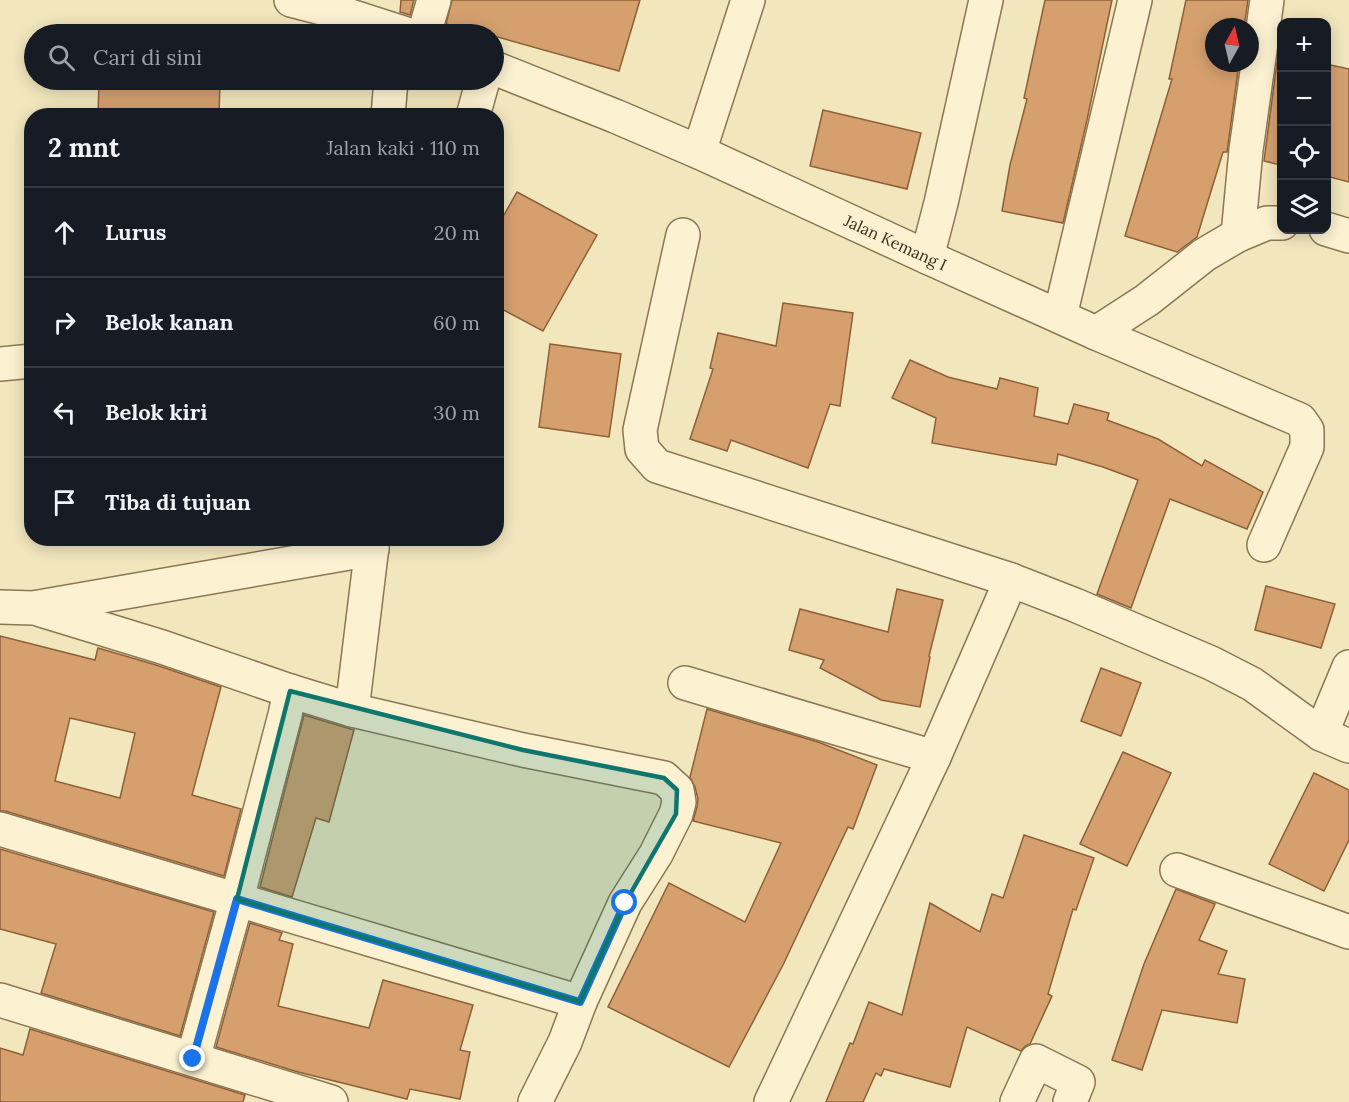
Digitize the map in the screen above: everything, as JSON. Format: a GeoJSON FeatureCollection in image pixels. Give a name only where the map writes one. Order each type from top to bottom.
{"type":"FeatureCollection","features":[{"type":"Feature","properties":{"kind":"street"},"geometry":{"type":"LineString","coordinates":[[291,0],[342,7],[383,24]]}},
{"type":"Feature","properties":{"kind":"street"},"geometry":{"type":"LineString","coordinates":[[413,24],[434,0]]}},
{"type":"Feature","properties":{"kind":"street"},"geometry":{"type":"LineString","coordinates":[[699,152],[748,0]]}},
{"type":"Feature","properties":{"kind":"street"},"geometry":{"type":"LineString","coordinates":[[927,256],[986,0]]}},
{"type":"Feature","properties":{"kind":"street"},"geometry":{"type":"LineString","coordinates":[[1060,316],[1135,0]]}},
{"type":"Feature","properties":{"kind":"street"},"geometry":{"type":"LineString","coordinates":[[1238,235],[1246,150],[1267,0]]}},
{"type":"Feature","properties":{"kind":"street","name":"Jalan Kemang I"},"geometry":{"type":"LineString","coordinates":[[504,72],[699,152],[1096,333],[1300,420],[1307,430],[1306,447],[1264,544]]}},
{"type":"Feature","properties":{"kind":"street"},"geometry":{"type":"LineString","coordinates":[[389,108],[390,90]]}},
{"type":"Feature","properties":{"kind":"street"},"geometry":{"type":"LineString","coordinates":[[475,108],[480,90]]}},
{"type":"Feature","properties":{"kind":"street"},"geometry":{"type":"LineString","coordinates":[[1096,333],[1147,300],[1204,255],[1238,235],[1267,223],[1277,224]]}},
{"type":"Feature","properties":{"kind":"street"},"geometry":{"type":"LineString","coordinates":[[1331,231],[1349,236]]}},
{"type":"Feature","properties":{"kind":"street"},"geometry":{"type":"LineString","coordinates":[[683,234],[640,430],[642,449],[657,466],[1011,580],[1075,605],[1211,663],[1252,684],[1335,740],[1349,667]]}},
{"type":"Feature","properties":{"kind":"street"},"geometry":{"type":"LineString","coordinates":[[0,364],[24,362]]}},
{"type":"Feature","properties":{"kind":"street"},"geometry":{"type":"LineString","coordinates":[[0,607],[33,608],[361,546]]}},
{"type":"Feature","properties":{"kind":"street"},"geometry":{"type":"LineString","coordinates":[[352,710],[372,546]]}},
{"type":"Feature","properties":{"kind":"street"},"geometry":{"type":"LineString","coordinates":[[771,1102],[934,757],[1011,580]]}},
{"type":"Feature","properties":{"kind":"street"},"geometry":{"type":"LineString","coordinates":[[33,608],[162,647],[352,710],[523,750],[664,778],[677,790],[679,802],[676,814],[656,854],[625,903],[580,1002],[565,1042],[535,1102]]}},
{"type":"Feature","properties":{"kind":"street"},"geometry":{"type":"LineString","coordinates":[[685,683],[934,757]]}},
{"type":"Feature","properties":{"kind":"street"},"geometry":{"type":"LineString","coordinates":[[193,1059],[290,691]]}},
{"type":"Feature","properties":{"kind":"street"},"geometry":{"type":"LineString","coordinates":[[0,829],[580,1002]]}},
{"type":"Feature","properties":{"kind":"street"},"geometry":{"type":"LineString","coordinates":[[1177,870],[1349,932]]}},
{"type":"Feature","properties":{"kind":"street"},"geometry":{"type":"LineString","coordinates":[[0,1000],[331,1102]]}},
{"type":"Feature","properties":{"kind":"street"},"geometry":{"type":"LineString","coordinates":[[1017,1102],[1035,1061],[1078,1083],[1070,1102]]}},
{"type":"Feature","properties":{"kind":"highlighted area"},"geometry":{"type":"Polygon","coordinates":[[[290,691],[523,750],[664,778],[677,790],[676,814],[625,903],[580,1002],[237,899],[290,691]]]}},
{"type":"Feature","properties":{"kind":"building"},"geometry":{"type":"Polygon","coordinates":[[[401,0],[414,0],[410,15],[400,12],[401,0]]]}},
{"type":"Feature","properties":{"kind":"building"},"geometry":{"type":"Polygon","coordinates":[[[452,0],[640,0],[619,71],[504,39],[504,24],[446,24],[452,0]]]}},
{"type":"Feature","properties":{"kind":"building"},"geometry":{"type":"Polygon","coordinates":[[[1045,0],[1112,0],[1063,223],[1002,211],[1010,165],[1027,99],[1024,98],[1045,0]]]}},
{"type":"Feature","properties":{"kind":"building"},"geometry":{"type":"Polygon","coordinates":[[[1186,0],[1248,0],[1245,18],[1205,18],[1205,72],[1238,72],[1227,152],[1223,152],[1197,237],[1177,252],[1125,236],[1172,79],[1169,79],[1186,0]]]}},
{"type":"Feature","properties":{"kind":"building"},"geometry":{"type":"Polygon","coordinates":[[[1277,62],[1277,164],[1264,161],[1277,62]]]}},
{"type":"Feature","properties":{"kind":"building"},"geometry":{"type":"Polygon","coordinates":[[[1331,65],[1349,69],[1349,182],[1331,177],[1331,65]]]}},
{"type":"Feature","properties":{"kind":"building"},"geometry":{"type":"Polygon","coordinates":[[[99,90],[220,90],[219,108],[98,108],[99,90]]]}},
{"type":"Feature","properties":{"kind":"building"},"geometry":{"type":"Polygon","coordinates":[[[823,110],[921,133],[907,189],[810,166],[823,110]]]}},
{"type":"Feature","properties":{"kind":"building"},"geometry":{"type":"Polygon","coordinates":[[[517,192],[597,235],[543,331],[504,310],[504,215],[517,192]]]}},
{"type":"Feature","properties":{"kind":"building"},"geometry":{"type":"Polygon","coordinates":[[[783,303],[853,313],[840,406],[830,404],[808,468],[731,440],[727,451],[690,439],[713,369],[710,368],[718,333],[776,346],[783,303]]]}},
{"type":"Feature","properties":{"kind":"building"},"geometry":{"type":"Polygon","coordinates":[[[550,344],[621,354],[609,437],[539,427],[550,344]]]}},
{"type":"Feature","properties":{"kind":"building"},"geometry":{"type":"Polygon","coordinates":[[[910,360],[948,377],[997,389],[1000,378],[1038,388],[1034,416],[1068,424],[1074,404],[1109,413],[1107,420],[1158,439],[1202,466],[1205,460],[1263,492],[1247,529],[1170,499],[1131,608],[1097,594],[1138,480],[1058,454],[1056,465],[932,443],[936,418],[892,398],[910,360]]]}},
{"type":"Feature","properties":{"kind":"building"},"geometry":{"type":"Polygon","coordinates":[[[1266,586],[1335,604],[1321,648],[1255,630],[1266,586]]]}},
{"type":"Feature","properties":{"kind":"building"},"geometry":{"type":"Polygon","coordinates":[[[897,589],[943,600],[929,656],[920,707],[881,700],[820,668],[824,660],[789,650],[800,609],[888,632],[897,589]]]}},
{"type":"Feature","properties":{"kind":"building"},"geometry":{"type":"Polygon","coordinates":[[[0,636],[95,660],[98,648],[221,687],[192,795],[241,809],[224,876],[0,811],[0,636]],[[70,718],[55,781],[120,798],[135,733],[70,718]]]}},
{"type":"Feature","properties":{"kind":"building"},"geometry":{"type":"Polygon","coordinates":[[[1101,668],[1141,683],[1121,736],[1081,721],[1101,668]]]}},
{"type":"Feature","properties":{"kind":"building"},"geometry":{"type":"Polygon","coordinates":[[[707,709],[818,742],[877,765],[853,829],[848,827],[783,965],[729,1067],[608,1007],[669,883],[745,922],[781,843],[693,821],[698,799],[690,777],[707,709]]]}},
{"type":"Feature","properties":{"kind":"building"},"geometry":{"type":"Polygon","coordinates":[[[304,715],[354,730],[329,822],[316,818],[292,897],[260,887],[304,715]]]}},
{"type":"Feature","properties":{"kind":"building"},"geometry":{"type":"Polygon","coordinates":[[[1123,752],[1171,773],[1127,866],[1080,844],[1123,752]]]}},
{"type":"Feature","properties":{"kind":"building"},"geometry":{"type":"Polygon","coordinates":[[[1314,773],[1349,790],[1349,840],[1324,891],[1269,864],[1314,773]]]}},
{"type":"Feature","properties":{"kind":"building"},"geometry":{"type":"Polygon","coordinates":[[[1024,835],[1094,858],[1076,910],[1073,909],[1048,994],[1052,996],[1030,1044],[1021,1051],[967,1027],[950,1087],[884,1069],[881,1076],[876,1073],[863,1102],[826,1102],[850,1043],[853,1044],[869,1002],[902,1015],[930,903],[980,932],[992,894],[1003,898],[1024,835]]]}},
{"type":"Feature","properties":{"kind":"building"},"geometry":{"type":"Polygon","coordinates":[[[0,849],[214,912],[180,1036],[41,993],[56,944],[0,929],[0,849]]]}},
{"type":"Feature","properties":{"kind":"building"},"geometry":{"type":"Polygon","coordinates":[[[1176,889],[1215,904],[1199,940],[1227,951],[1218,974],[1245,979],[1237,1023],[1162,1010],[1142,1070],[1112,1060],[1144,964],[1176,889]]]}},
{"type":"Feature","properties":{"kind":"building"},"geometry":{"type":"Polygon","coordinates":[[[250,923],[282,933],[279,940],[293,944],[278,1006],[369,1028],[383,980],[473,1005],[460,1050],[470,1052],[460,1099],[410,1089],[407,1099],[298,1072],[216,1047],[250,923]]]}},
{"type":"Feature","properties":{"kind":"building"},"geometry":{"type":"Polygon","coordinates":[[[30,1029],[245,1095],[243,1102],[0,1102],[0,1048],[23,1055],[30,1029]]]}},
{"type":"Feature","properties":{"kind":"route"},"geometry":{"type":"LineString","coordinates":[[193,1059],[237,899],[580,1002],[625,903]]}}]}
